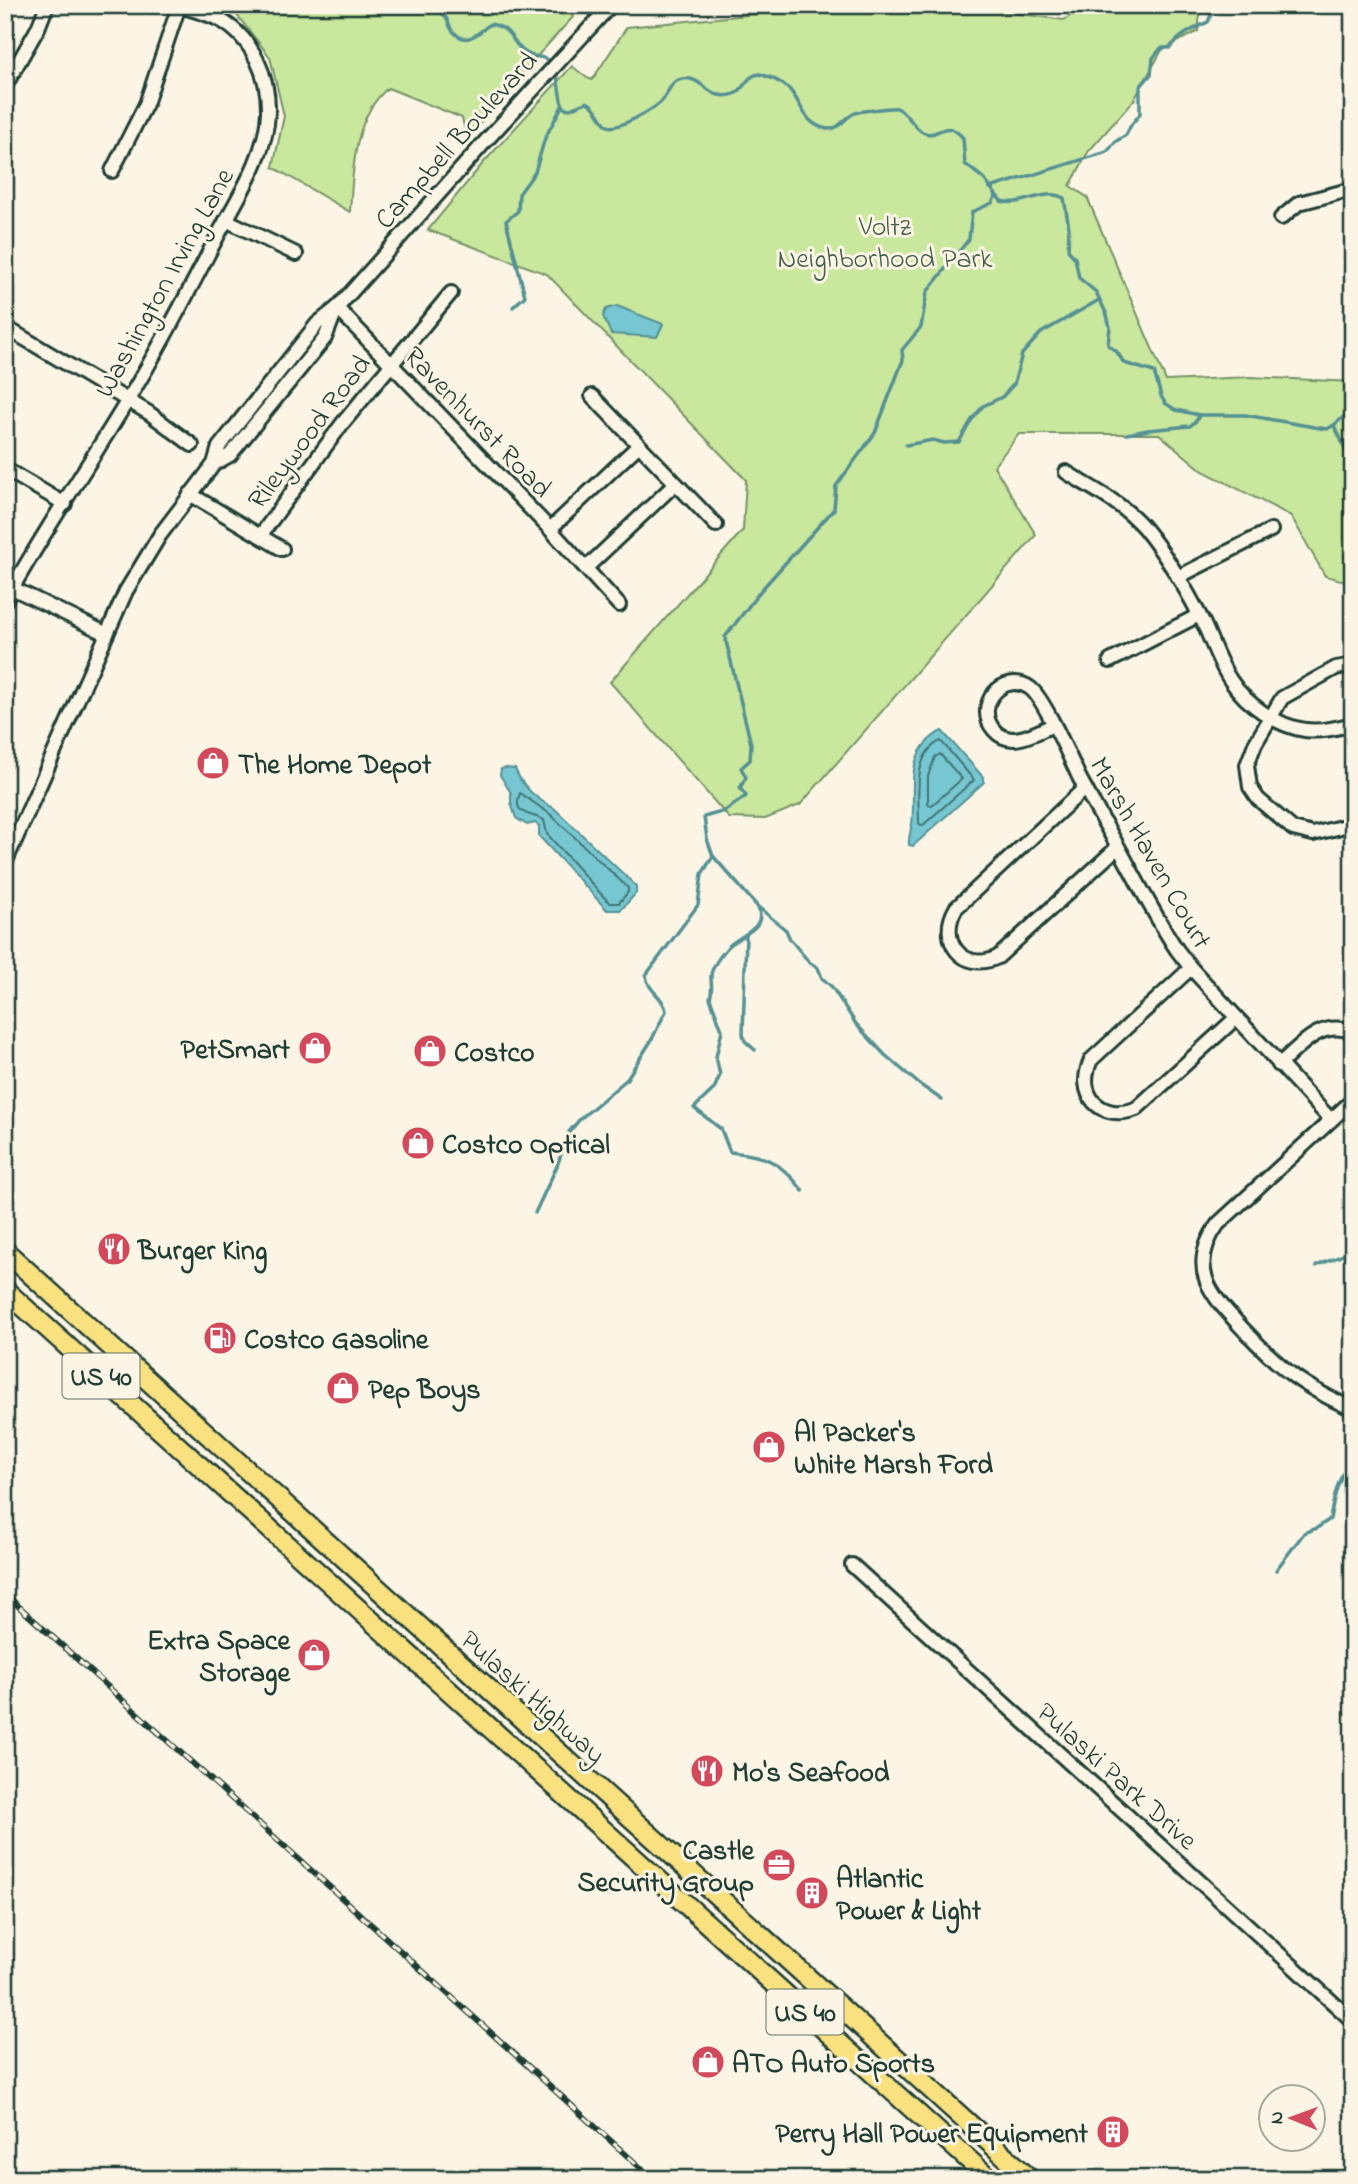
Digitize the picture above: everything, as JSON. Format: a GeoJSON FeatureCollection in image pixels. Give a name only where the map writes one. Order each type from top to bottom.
{"type":"FeatureCollection","features":[{"type":"Feature","properties":{"kind":"highway","name":"Pulaski Highway"},"geometry":{"type":"LineString","coordinates":[[5,1251],[1030,2179]]}},
{"type":"Feature","properties":{"kind":"highway","name":"Pulaski Highway"},"geometry":{"type":"LineString","coordinates":[[5,1290],[990,2179]]}},
{"type":"Feature","properties":{"kind":"street"},"geometry":{"type":"LineString","coordinates":[[5,86],[34,37],[47,5]]}},
{"type":"Feature","properties":{"kind":"street","name":"Campbell Boulevard"},"geometry":{"type":"LineString","coordinates":[[5,863],[138,567],[214,464],[219,447],[317,324],[337,307],[482,144],[611,5]]}},
{"type":"Feature","properties":{"kind":"street"},"geometry":{"type":"LineString","coordinates":[[112,171],[146,104],[178,6]]}},
{"type":"Feature","properties":{"kind":"street","name":"Washington Irving Lane"},"geometry":{"type":"LineString","coordinates":[[5,601],[9,586],[65,504],[128,400],[194,282],[261,148],[268,113],[265,81],[254,56],[237,34],[223,22],[204,13],[178,6]]}},
{"type":"Feature","properties":{"kind":"street"},"geometry":{"type":"LineString","coordinates":[[1281,218],[1299,203],[1353,189]]}},
{"type":"Feature","properties":{"kind":"street"},"geometry":{"type":"LineString","coordinates":[[226,219],[296,254]]}},
{"type":"Feature","properties":{"kind":"street","name":"Rileywood Road"},"geometry":{"type":"LineString","coordinates":[[260,536],[342,424],[451,293]]}},
{"type":"Feature","properties":{"kind":"street","name":"Ravenhurst Road"},"geometry":{"type":"LineString","coordinates":[[337,307],[550,529],[619,605]]}},
{"type":"Feature","properties":{"kind":"street"},"geometry":{"type":"LineString","coordinates":[[5,327],[128,400],[176,431],[192,445]]}},
{"type":"Feature","properties":{"kind":"street"},"geometry":{"type":"LineString","coordinates":[[592,396],[716,525]]}},
{"type":"Feature","properties":{"kind":"street"},"geometry":{"type":"LineString","coordinates":[[550,529],[638,446]]}},
{"type":"Feature","properties":{"kind":"street"},"geometry":{"type":"LineString","coordinates":[[5,469],[65,504]]}},
{"type":"Feature","properties":{"kind":"street"},"geometry":{"type":"LineString","coordinates":[[1066,471],[1134,517],[1157,546],[1178,577],[1229,679],[1242,696],[1271,716],[1304,730],[1331,729],[1353,724]]}},
{"type":"Feature","properties":{"kind":"street"},"geometry":{"type":"LineString","coordinates":[[586,568],[675,484]]}},
{"type":"Feature","properties":{"kind":"street","name":"Rileywood Road"},"geometry":{"type":"LineString","coordinates":[[190,494],[282,549]]}},
{"type":"Feature","properties":{"kind":"street"},"geometry":{"type":"LineString","coordinates":[[1178,577],[1271,530]]}},
{"type":"Feature","properties":{"kind":"street"},"geometry":{"type":"LineString","coordinates":[[9,586],[107,634]]}},
{"type":"Feature","properties":{"kind":"street"},"geometry":{"type":"LineString","coordinates":[[1111,661],[1199,615]]}},
{"type":"Feature","properties":{"kind":"street"},"geometry":{"type":"LineString","coordinates":[[1353,665],[1336,668],[1282,698],[1249,756],[1247,765],[1250,787],[1258,799],[1282,822],[1302,832],[1313,834],[1353,824]]}},
{"type":"Feature","properties":{"kind":"street","name":"Marsh Haven Court"},"geometry":{"type":"LineString","coordinates":[[1053,725],[1021,738],[1005,738],[995,732],[989,723],[986,713],[988,702],[1002,686],[1013,684],[1024,685],[1037,695],[1164,931],[1191,968],[1331,1120]]}},
{"type":"Feature","properties":{"kind":"street"},"geometry":{"type":"LineString","coordinates":[[1085,788],[956,908],[948,927],[953,946],[962,956],[973,961],[986,962],[998,957],[1118,847]]}},
{"type":"Feature","properties":{"kind":"street"},"geometry":{"type":"LineString","coordinates":[[1191,968],[1091,1060],[1086,1070],[1085,1082],[1094,1102],[1114,1113],[1136,1109],[1236,1018]]}},
{"type":"Feature","properties":{"kind":"street"},"geometry":{"type":"LineString","coordinates":[[1279,1065],[1318,1032],[1335,1027],[1353,1032]]}},
{"type":"Feature","properties":{"kind":"street"},"geometry":{"type":"LineString","coordinates":[[1353,1100],[1217,1224],[1204,1256],[1204,1272],[1215,1299],[1273,1360],[1309,1388],[1353,1409]]}},
{"type":"Feature","properties":{"kind":"street","name":"Pulaski Park Drive"},"geometry":{"type":"LineString","coordinates":[[852,1565],[1353,2021]]}},
{"type":"Feature","properties":{"kind":"green space"},"geometry":{"type":"Polygon","coordinates":[[[229,5],[579,5],[572,14],[574,16],[467,139],[462,118],[388,88],[376,100],[361,129],[354,162],[350,212],[273,167],[284,116],[270,57],[229,5]]]}},
{"type":"Feature","properties":{"kind":"green space","name":"Voltz Neighborhood Park"},"geometry":{"type":"Polygon","coordinates":[[[847,5],[999,11],[1064,20],[1086,5],[1201,5],[1198,31],[1162,50],[1134,100],[1088,152],[1070,186],[1087,197],[1166,381],[1250,377],[1353,382],[1353,583],[1325,576],[1291,516],[1203,471],[1159,434],[1019,434],[994,466],[1036,535],[800,805],[765,819],[729,818],[610,682],[743,530],[746,480],[547,274],[428,230],[484,162],[572,66],[592,80],[627,27],[847,5]]]}},
{"type":"Feature","properties":{"kind":"water"},"geometry":{"type":"Polygon","coordinates":[[[617,306],[663,324],[657,337],[611,334],[603,316],[606,309],[617,306]]]}},
{"type":"Feature","properties":{"kind":"water"},"geometry":{"type":"Polygon","coordinates":[[[942,731],[984,778],[984,782],[913,846],[909,845],[914,769],[922,749],[942,731]]]}},
{"type":"Feature","properties":{"kind":"water"},"geometry":{"type":"Polygon","coordinates":[[[501,769],[515,769],[531,792],[554,808],[636,886],[636,893],[621,910],[607,910],[539,836],[539,826],[535,823],[527,825],[516,818],[511,793],[500,775],[501,769]]]}},
{"type":"Feature","properties":{"kind":"waterway"},"geometry":{"type":"LineString","coordinates":[[418,5],[441,13],[447,18],[452,30],[462,38],[472,37],[490,24],[498,26],[508,32],[526,53],[546,59],[552,64]]}},
{"type":"Feature","properties":{"kind":"waterway"},"geometry":{"type":"LineString","coordinates":[[990,188],[1107,152],[1115,142],[1126,135],[1140,114],[1140,87],[1151,74],[1153,58],[1161,48],[1170,48],[1182,36],[1208,22],[1211,5]]}},
{"type":"Feature","properties":{"kind":"waterway"},"geometry":{"type":"LineString","coordinates":[[556,71],[564,108],[570,109],[587,102],[605,123],[612,127],[635,119],[657,105],[678,80],[695,81],[723,96],[735,94],[751,77],[760,74],[786,86],[808,119],[820,127],[832,129],[855,113],[897,108],[925,133],[951,129],[963,138],[965,164],[983,178],[1001,201],[1017,202],[1048,195],[1064,198],[1069,228],[1068,250],[1075,258],[1079,278],[1096,292],[1107,315],[1110,327],[1108,345],[1124,363],[1154,372],[1165,403],[1176,410],[1199,415],[1245,415],[1326,429],[1353,409]]}},
{"type":"Feature","properties":{"kind":"waterway"},"geometry":{"type":"LineString","coordinates":[[513,307],[525,296],[506,221],[518,211],[519,194],[535,172],[545,138],[562,106]]}},
{"type":"Feature","properties":{"kind":"waterway"},"geometry":{"type":"LineString","coordinates":[[942,1100],[885,1055],[856,1024],[832,987],[822,978],[818,968],[809,962],[786,930],[757,906],[713,856],[704,817],[725,811],[746,796],[740,788],[746,777],[741,768],[750,760],[751,744],[725,637],[762,589],[834,509],[836,486],[875,433],[903,360],[902,350],[921,327],[927,292],[969,239],[972,212],[992,203],[996,195]]}},
{"type":"Feature","properties":{"kind":"waterway"},"geometry":{"type":"LineString","coordinates":[[906,445],[933,440],[944,443],[959,442],[983,406],[1002,397],[1014,384],[1022,354],[1041,333],[1099,300]]}},
{"type":"Feature","properties":{"kind":"waterway"},"geometry":{"type":"LineString","coordinates":[[1127,434],[1190,426],[1199,415]]}},
{"type":"Feature","properties":{"kind":"waterway"},"geometry":{"type":"LineString","coordinates":[[1334,426],[1353,463]]}},
{"type":"Feature","properties":{"kind":"waterway"},"geometry":{"type":"LineString","coordinates":[[535,1213],[569,1132],[580,1119],[626,1080],[666,1011],[662,1001],[649,985],[646,975],[698,905],[702,874],[713,856]]}},
{"type":"Feature","properties":{"kind":"waterway"},"geometry":{"type":"LineString","coordinates":[[758,908],[760,915],[755,927],[727,948],[711,972],[710,998],[722,1030],[716,1057],[720,1075],[714,1089],[694,1108],[721,1129],[730,1152],[753,1155],[772,1162],[787,1173],[803,1191]]}},
{"type":"Feature","properties":{"kind":"waterway"},"geometry":{"type":"LineString","coordinates":[[746,935],[743,1034],[745,1041],[755,1050]]}},
{"type":"Feature","properties":{"kind":"waterway"},"geometry":{"type":"LineString","coordinates":[[1316,1266],[1353,1251]]}},
{"type":"Feature","properties":{"kind":"waterway"},"geometry":{"type":"LineString","coordinates":[[1276,1570],[1304,1533],[1330,1519],[1340,1480],[1353,1462]]}},
{"type":"Feature","properties":{"kind":"railway"},"geometry":{"type":"LineString","coordinates":[[5,1594],[653,2179]]}},
{"type":"Feature","properties":{"kind":"place","name":"The Home Depot"},"geometry":{"type":"Point","coordinates":[213,763]}},
{"type":"Feature","properties":{"kind":"place","name":"PetSmart"},"geometry":{"type":"Point","coordinates":[315,1048]}},
{"type":"Feature","properties":{"kind":"place","name":"Costco"},"geometry":{"type":"Point","coordinates":[430,1051]}},
{"type":"Feature","properties":{"kind":"place","name":"Costco Optical"},"geometry":{"type":"Point","coordinates":[418,1143]}},
{"type":"Feature","properties":{"kind":"place","name":"Burger King"},"geometry":{"type":"Point","coordinates":[114,1249]}},
{"type":"Feature","properties":{"kind":"place","name":"Costco Gasoline"},"geometry":{"type":"Point","coordinates":[220,1338]}},
{"type":"Feature","properties":{"kind":"place","name":"Pep Boys"},"geometry":{"type":"Point","coordinates":[343,1388]}},
{"type":"Feature","properties":{"kind":"place","name":"Al Packer's White Marsh Ford"},"geometry":{"type":"Point","coordinates":[769,1447]}},
{"type":"Feature","properties":{"kind":"place","name":"Extra Space Storage"},"geometry":{"type":"Point","coordinates":[314,1655]}},
{"type":"Feature","properties":{"kind":"place","name":"Mo's Seafood"},"geometry":{"type":"Point","coordinates":[707,1771]}},
{"type":"Feature","properties":{"kind":"place","name":"Castle Security Group"},"geometry":{"type":"Point","coordinates":[779,1865]}},
{"type":"Feature","properties":{"kind":"place","name":"Atlantic Power & Light"},"geometry":{"type":"Point","coordinates":[812,1893]}},
{"type":"Feature","properties":{"kind":"place","name":"ATO Auto Sports"},"geometry":{"type":"Point","coordinates":[708,2062]}},
{"type":"Feature","properties":{"kind":"place","name":"Perry Hall Power Equipment"},"geometry":{"type":"Point","coordinates":[1113,2132]}}]}
